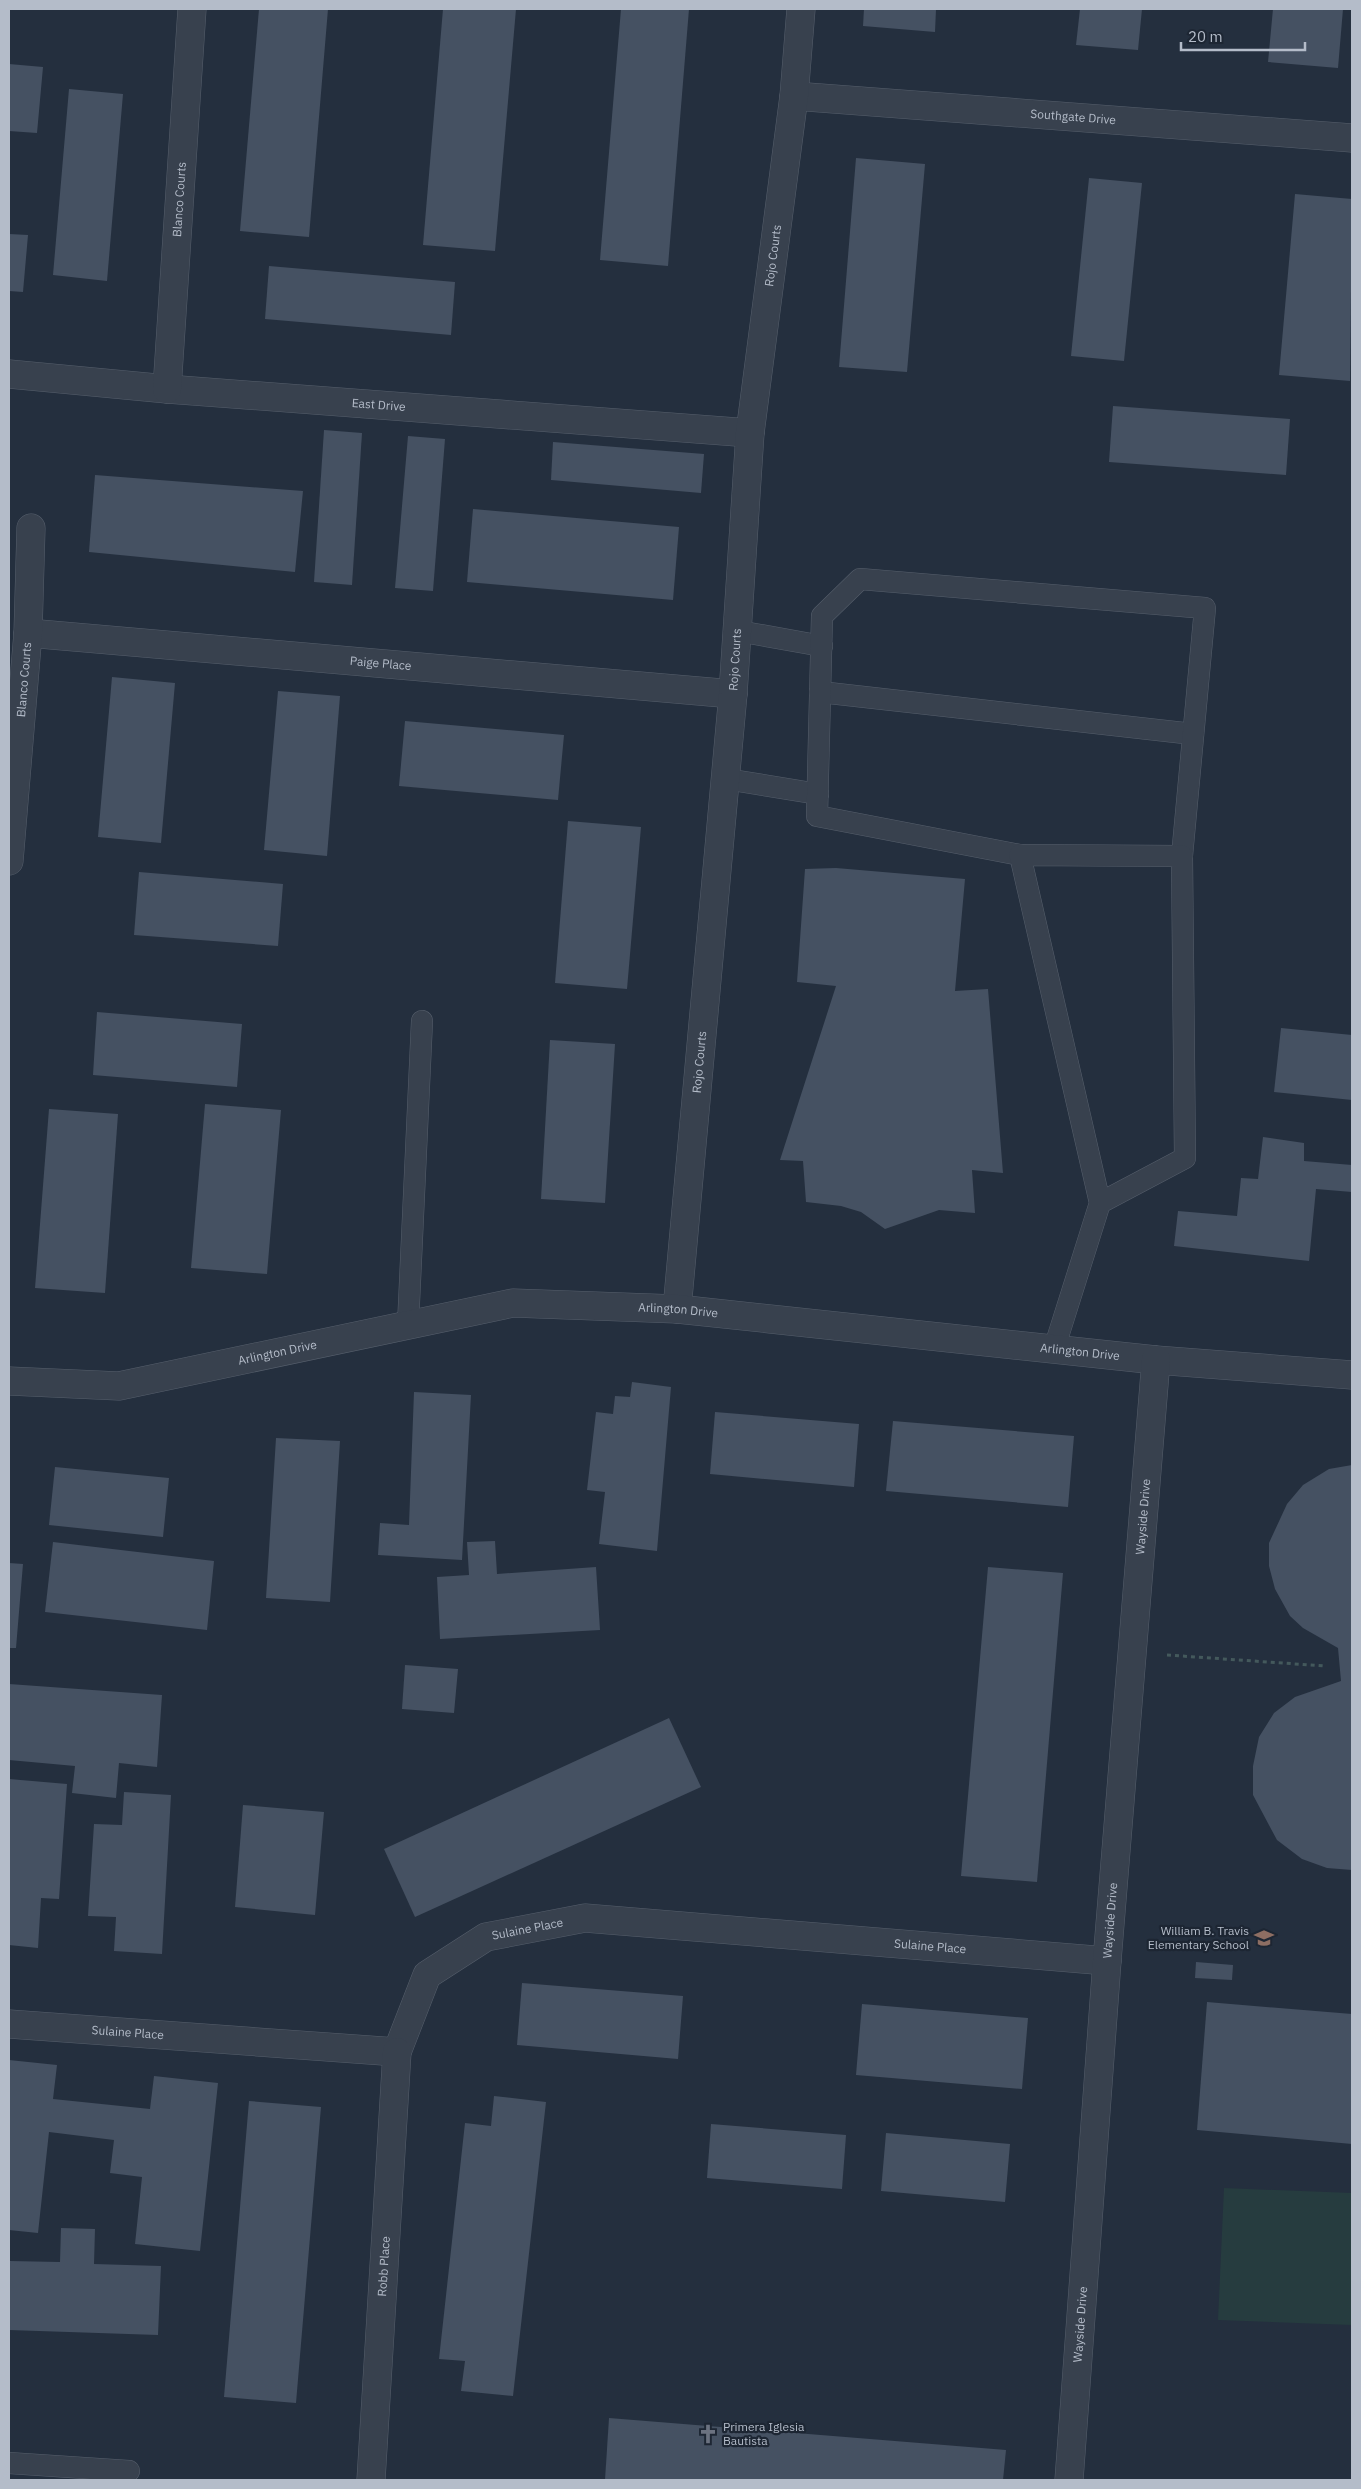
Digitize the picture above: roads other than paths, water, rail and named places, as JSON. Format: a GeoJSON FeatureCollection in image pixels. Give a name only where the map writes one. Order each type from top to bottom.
{"type":"FeatureCollection","features":[{"type":"Feature","properties":{"kind":"street","name":"Blanco Courts"},"geometry":{"type":"LineString","coordinates":[[167,389],[192,9]]}},
{"type":"Feature","properties":{"kind":"street","name":"Rojo Courts"},"geometry":{"type":"LineString","coordinates":[[677,1309],[726,779],[738,630],[750,433],[794,96],[801,9]]}},
{"type":"Feature","properties":{"kind":"street","name":"Southgate Drive"},"geometry":{"type":"LineString","coordinates":[[794,96],[1352,138]]}},
{"type":"Feature","properties":{"kind":"street","name":"East Drive"},"geometry":{"type":"LineString","coordinates":[[9,374],[167,389],[750,433]]}},
{"type":"Feature","properties":{"kind":"street","name":"Blanco Courts"},"geometry":{"type":"LineString","coordinates":[[9,860],[28,633],[31,528]]}},
{"type":"Feature","properties":{"kind":"street","name":"Paige Place"},"geometry":{"type":"LineString","coordinates":[[28,633],[733,694]]}},
{"type":"Feature","properties":{"kind":"street","name":"Arlington Drive"},"geometry":{"type":"LineString","coordinates":[[9,1382],[119,1386],[513,1303],[677,1309],[1156,1360],[1352,1375]]}},
{"type":"Feature","properties":{"kind":"street","name":"Wayside Drive"},"geometry":{"type":"LineString","coordinates":[[1069,2480],[1107,1961],[1156,1360]]}},
{"type":"Feature","properties":{"kind":"street","name":"Sulaine Place"},"geometry":{"type":"LineString","coordinates":[[9,2024],[397,2052],[428,1974],[486,1937],[585,1918],[1107,1961]]}},
{"type":"Feature","properties":{"kind":"street","name":"Robb Place"},"geometry":{"type":"LineString","coordinates":[[371,2480],[397,2052]]}},
{"type":"Feature","properties":{"kind":"lane"},"geometry":{"type":"LineString","coordinates":[[1100,1203],[1185,1158],[1182,856],[1205,608],[860,579],[822,616],[817,816],[1020,855],[1182,856]]}},
{"type":"Feature","properties":{"kind":"lane"},"geometry":{"type":"LineString","coordinates":[[738,630],[822,646]]}},
{"type":"Feature","properties":{"kind":"lane"},"geometry":{"type":"LineString","coordinates":[[820,692],[1193,734]]}},
{"type":"Feature","properties":{"kind":"lane"},"geometry":{"type":"LineString","coordinates":[[726,779],[818,794]]}},
{"type":"Feature","properties":{"kind":"lane"},"geometry":{"type":"LineString","coordinates":[[1020,855],[1100,1203],[1054,1349]]}},
{"type":"Feature","properties":{"kind":"lane"},"geometry":{"type":"LineString","coordinates":[[408,1326],[422,1021]]}},
{"type":"Feature","properties":{"kind":"lane"},"geometry":{"type":"LineString","coordinates":[[9,2463],[130,2471]]}},
{"type":"Feature","properties":{"kind":"place","name":"William B. Travis Elementary School"},"geometry":{"type":"Point","coordinates":[1264,1938]}},
{"type":"Feature","properties":{"kind":"place","name":"Primera Iglesia Bautista"},"geometry":{"type":"Point","coordinates":[708,2434]}}]}
